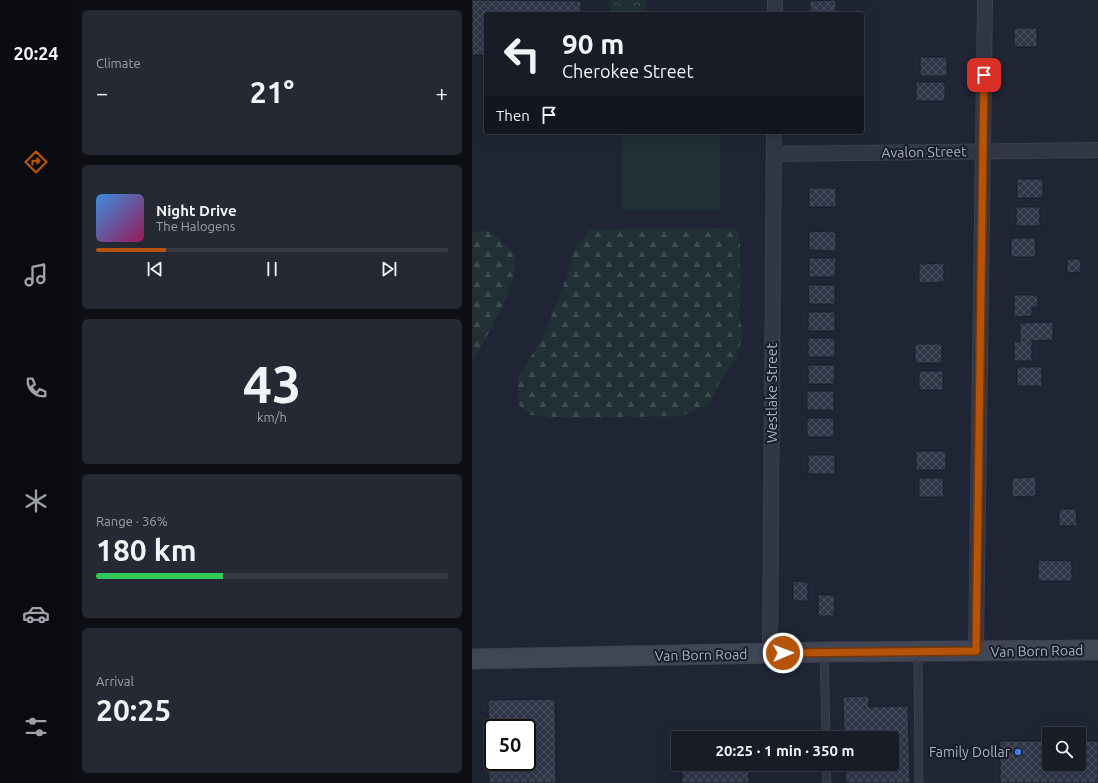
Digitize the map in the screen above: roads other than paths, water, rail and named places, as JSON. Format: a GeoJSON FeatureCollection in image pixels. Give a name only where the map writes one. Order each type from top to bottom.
{"type":"FeatureCollection","features":[{"type":"Feature","properties":{"kind":"main road","name":"Van Born Road"},"geometry":{"type":"LineString","coordinates":[[472,659],[824,652],[1098,650]]}},
{"type":"Feature","properties":{"kind":"street"},"geometry":{"type":"LineString","coordinates":[[775,0],[775,12]]}},
{"type":"Feature","properties":{"kind":"street"},"geometry":{"type":"LineString","coordinates":[[976,651],[985,0]]}},
{"type":"Feature","properties":{"kind":"street","name":"Westlake Street"},"geometry":{"type":"LineString","coordinates":[[770,654],[774,134]]}},
{"type":"Feature","properties":{"kind":"street","name":"Avalon Street"},"geometry":{"type":"LineString","coordinates":[[774,154],[1098,150]]}},
{"type":"Feature","properties":{"kind":"lane"},"geometry":{"type":"LineString","coordinates":[[824,652],[826,731]]}},
{"type":"Feature","properties":{"kind":"lane"},"geometry":{"type":"LineString","coordinates":[[918,652],[919,783]]}},
{"type":"Feature","properties":{"kind":"lane"},"geometry":{"type":"LineString","coordinates":[[826,771],[827,783]]}},
{"type":"Feature","properties":{"kind":"place","name":"Family Dollar"},"geometry":{"type":"Point","coordinates":[1018,752]}}]}
